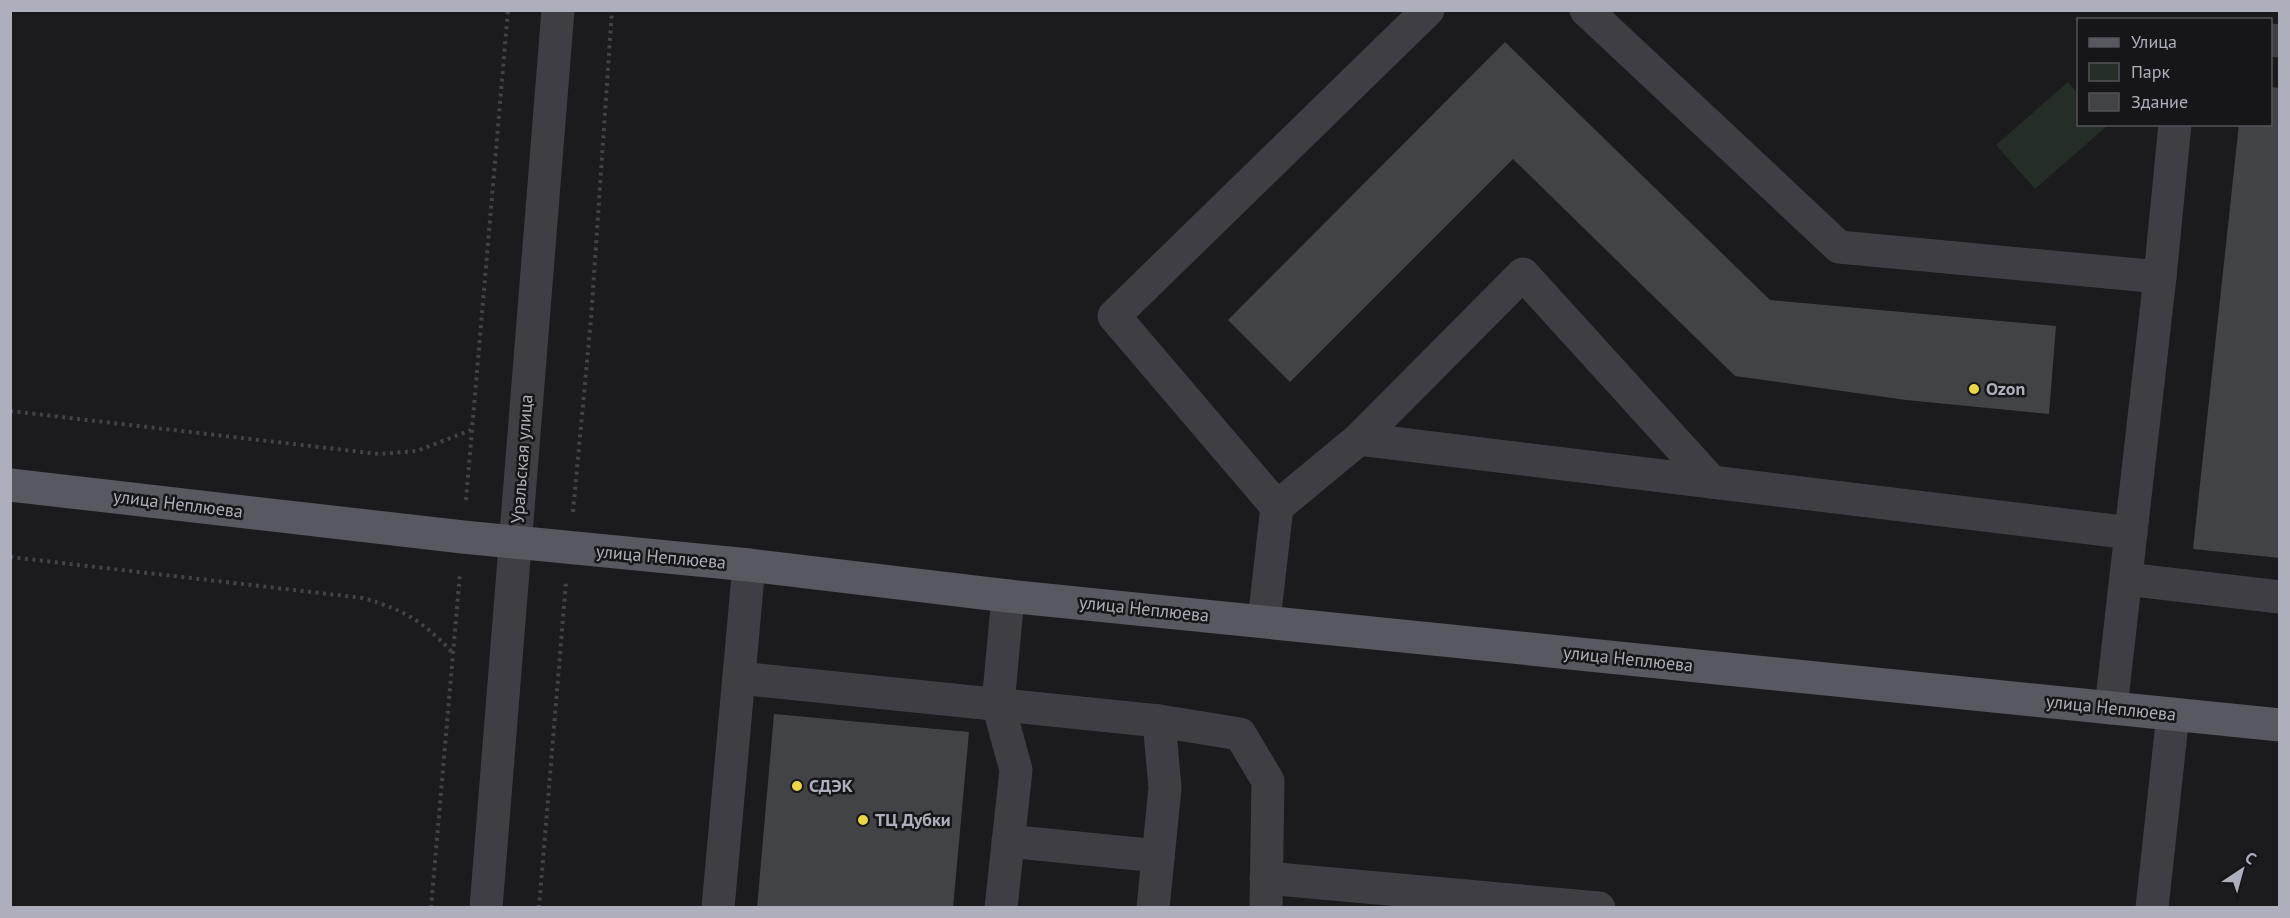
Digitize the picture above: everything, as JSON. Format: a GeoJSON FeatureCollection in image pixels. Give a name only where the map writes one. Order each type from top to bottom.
{"type":"FeatureCollection","features":[{"type":"Feature","properties":{"kind":"main road","name":"улица Неплюева"},"geometry":{"type":"LineString","coordinates":[[10,485],[463,537],[749,565],[1008,596],[2280,725]]}},
{"type":"Feature","properties":{"kind":"street","name":"Уральская улица"},"geometry":{"type":"LineString","coordinates":[[486,908],[558,10]]}},
{"type":"Feature","properties":{"kind":"street"},"geometry":{"type":"LineString","coordinates":[[1277,507],[1114,316],[1428,10]]}},
{"type":"Feature","properties":{"kind":"street"},"geometry":{"type":"LineString","coordinates":[[1586,10],[1839,247],[2160,277]]}},
{"type":"Feature","properties":{"kind":"street"},"geometry":{"type":"LineString","coordinates":[[2111,708],[2175,126]]}},
{"type":"Feature","properties":{"kind":"street"},"geometry":{"type":"LineString","coordinates":[[1264,621],[1277,507],[1359,439],[1523,274],[1712,482]]}},
{"type":"Feature","properties":{"kind":"street"},"geometry":{"type":"LineString","coordinates":[[1359,439],[2131,533]]}},
{"type":"Feature","properties":{"kind":"street"},"geometry":{"type":"LineString","coordinates":[[718,908],[749,565]]}},
{"type":"Feature","properties":{"kind":"street"},"geometry":{"type":"LineString","coordinates":[[2126,579],[2280,597]]}},
{"type":"Feature","properties":{"kind":"street"},"geometry":{"type":"LineString","coordinates":[[1001,908],[1016,770],[998,704],[1008,596]]}},
{"type":"Feature","properties":{"kind":"street"},"geometry":{"type":"LineString","coordinates":[[739,678],[1159,721],[1240,734],[1268,781],[1266,892],[1599,908]]}},
{"type":"Feature","properties":{"kind":"street"},"geometry":{"type":"LineString","coordinates":[[2152,908],[2173,714]]}},
{"type":"Feature","properties":{"kind":"street"},"geometry":{"type":"LineString","coordinates":[[1153,908],[1165,788],[1159,721]]}},
{"type":"Feature","properties":{"kind":"street"},"geometry":{"type":"LineString","coordinates":[[1008,841],[1158,856]]}},
{"type":"Feature","properties":{"kind":"path"},"geometry":{"type":"LineString","coordinates":[[431,908],[508,10]]}},
{"type":"Feature","properties":{"kind":"path"},"geometry":{"type":"LineString","coordinates":[[539,908],[569,548],[591,320],[612,10]]}},
{"type":"Feature","properties":{"kind":"path"},"geometry":{"type":"LineString","coordinates":[[10,411],[379,453],[417,451],[472,429]]}},
{"type":"Feature","properties":{"kind":"path"},"geometry":{"type":"LineString","coordinates":[[10,557],[363,598],[397,608],[419,622],[453,653]]}},
{"type":"Feature","properties":{"kind":"green space"},"geometry":{"type":"Polygon","coordinates":[[[2068,82],[2077,93],[2077,126],[2107,126],[2035,189],[1996,145],[2068,82]]]}},
{"type":"Feature","properties":{"kind":"building"},"geometry":{"type":"Polygon","coordinates":[[[1505,42],[1770,300],[2056,326],[2049,414],[1906,400],[1735,376],[1513,159],[1290,382],[1228,320],[1505,42]]]}},
{"type":"Feature","properties":{"kind":"building"},"geometry":{"type":"Polygon","coordinates":[[[2272,87],[2280,88],[2280,558],[2193,549],[2239,126],[2272,126],[2272,87]]]}},
{"type":"Feature","properties":{"kind":"building","name":"ТЦ Дубки"},"geometry":{"type":"Polygon","coordinates":[[[774,714],[969,732],[953,908],[757,908],[774,714]]]}},
{"type":"Feature","properties":{"kind":"place","name":"Ozon"},"geometry":{"type":"Point","coordinates":[1974,389]}},
{"type":"Feature","properties":{"kind":"place","name":"СДЭК"},"geometry":{"type":"Point","coordinates":[797,786]}},
{"type":"Feature","properties":{"kind":"place","name":"ТЦ Дубки"},"geometry":{"type":"Point","coordinates":[863,820]}}]}
